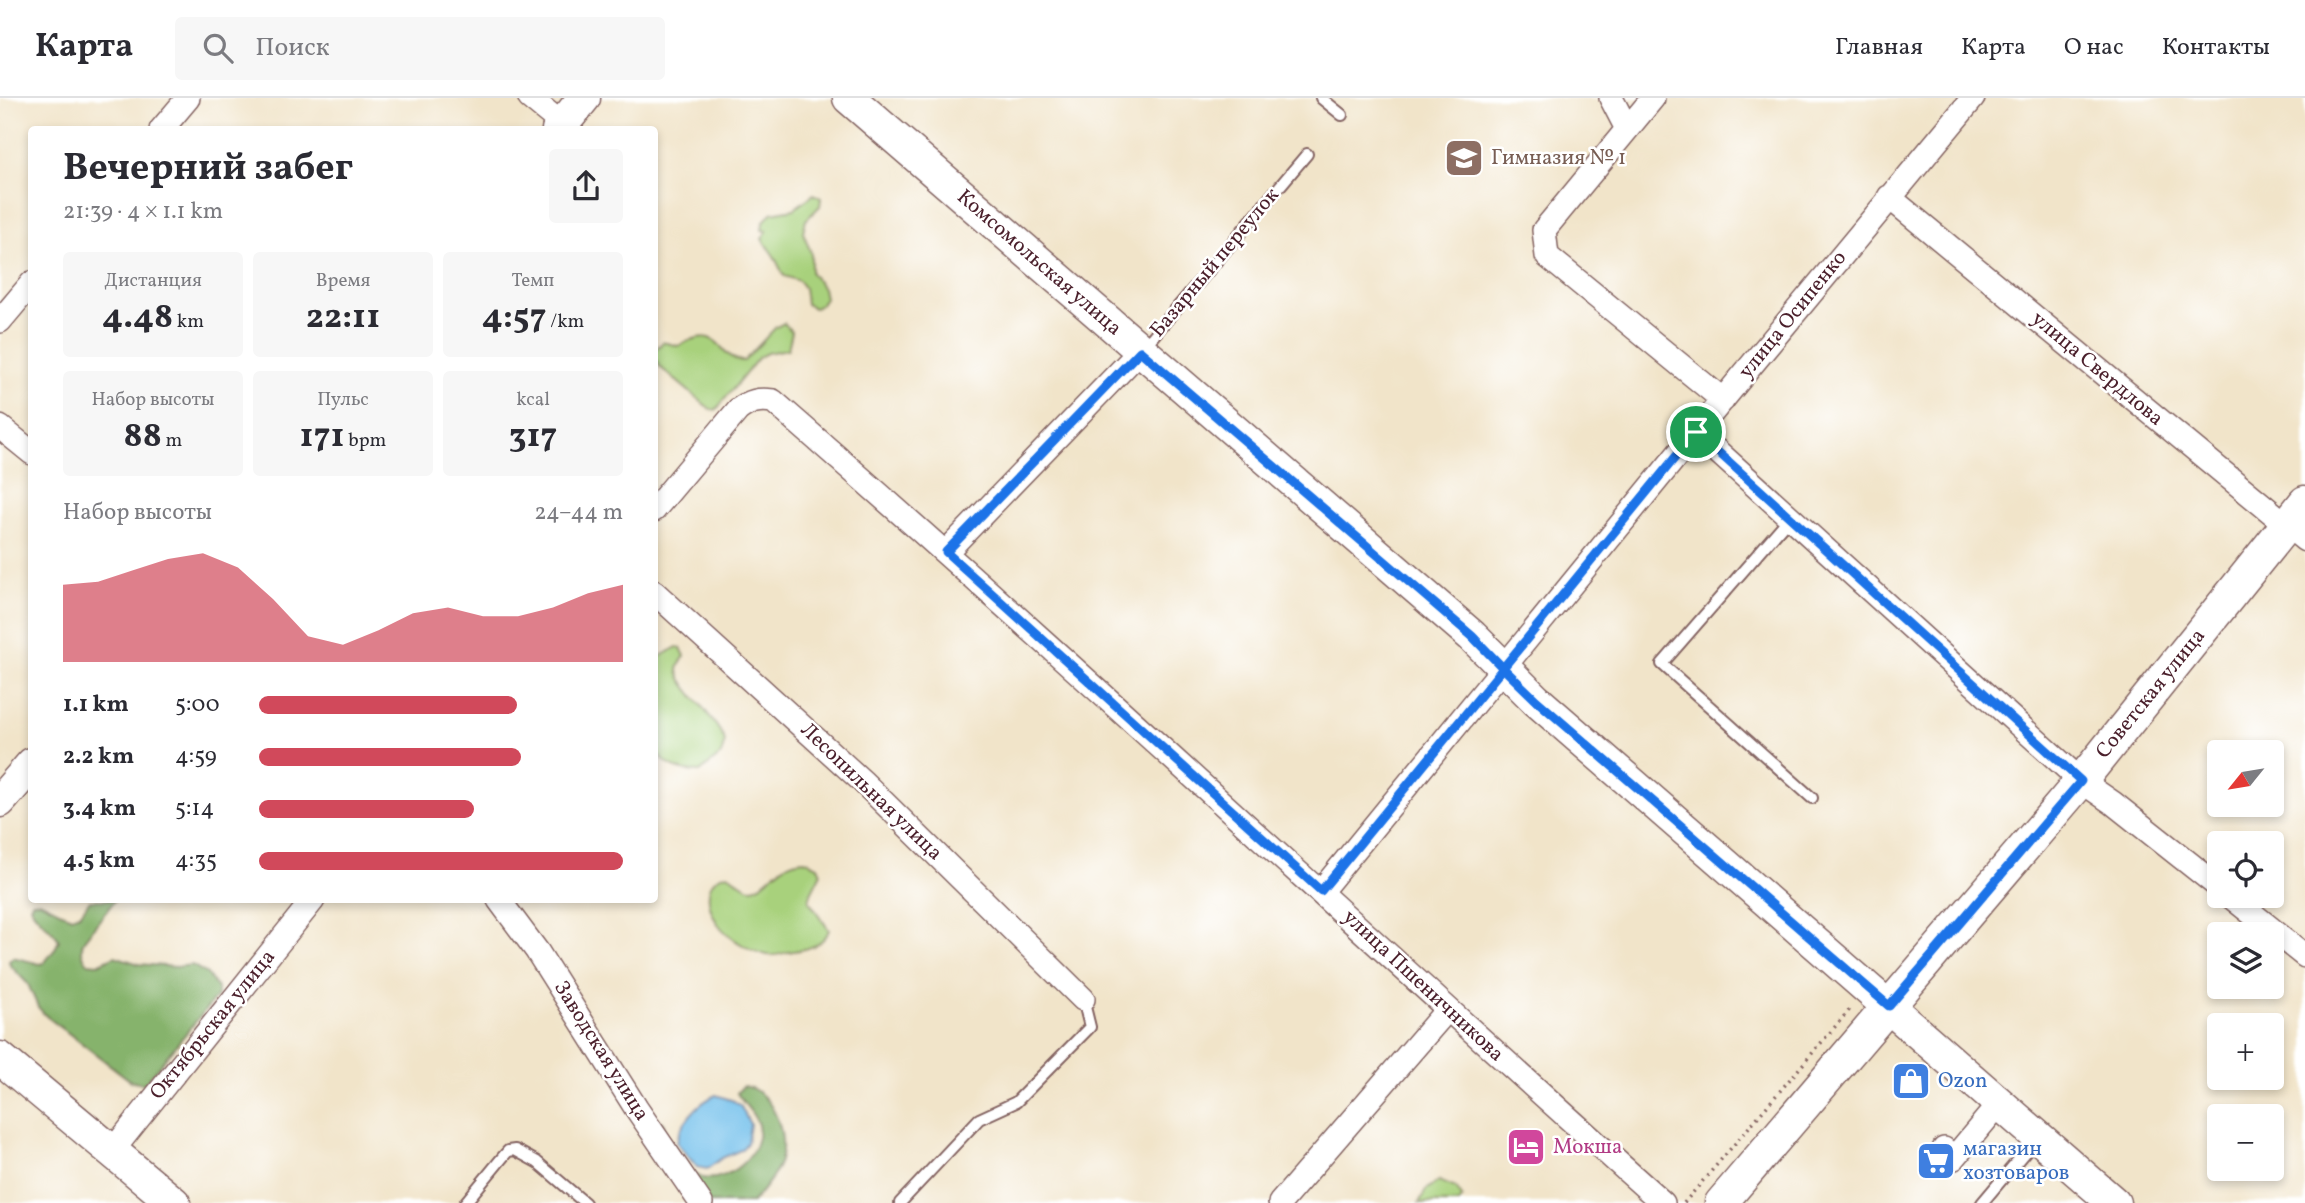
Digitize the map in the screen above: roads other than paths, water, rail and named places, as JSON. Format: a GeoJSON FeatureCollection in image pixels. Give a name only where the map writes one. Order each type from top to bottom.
{"type":"FeatureCollection","features":[{"type":"Feature","properties":{"kind":"street"},"geometry":{"type":"LineString","coordinates":[[165,126],[188,98]]}},
{"type":"Feature","properties":{"kind":"street"},"geometry":{"type":"LineString","coordinates":[[530,98],[559,126]]}},
{"type":"Feature","properties":{"kind":"street"},"geometry":{"type":"LineString","coordinates":[[561,126],[584,98]]}},
{"type":"Feature","properties":{"kind":"street","name":"Комсомольская улица"},"geometry":{"type":"LineString","coordinates":[[849,98],[1472,636],[1536,700],[2113,1203]]}},
{"type":"Feature","properties":{"kind":"street"},"geometry":{"type":"LineString","coordinates":[[1611,98],[1627,129]]}},
{"type":"Feature","properties":{"kind":"street"},"geometry":{"type":"LineString","coordinates":[[1653,98],[1544,230],[1547,256],[1723,400]]}},
{"type":"Feature","properties":{"kind":"street","name":"улица Осипенко"},"geometry":{"type":"LineString","coordinates":[[1321,891],[1973,98]]}},
{"type":"Feature","properties":{"kind":"street","name":"улица Свердлова"},"geometry":{"type":"LineString","coordinates":[[1889,197],[2299,522]]}},
{"type":"Feature","properties":{"kind":"street"},"geometry":{"type":"LineString","coordinates":[[0,321],[28,289]]}},
{"type":"Feature","properties":{"kind":"street","name":"Базарный переулок"},"geometry":{"type":"LineString","coordinates":[[946,552],[1140,351]]}},
{"type":"Feature","properties":{"kind":"street","name":"улица Пшеничникова"},"geometry":{"type":"LineString","coordinates":[[658,505],[738,410],[748,403],[773,401],[946,552],[1321,891],[1447,1010],[1663,1203]]}},
{"type":"Feature","properties":{"kind":"street"},"geometry":{"type":"LineString","coordinates":[[0,427],[28,450]]}},
{"type":"Feature","properties":{"kind":"street"},"geometry":{"type":"LineString","coordinates":[[1696,432],[2081,781],[2207,877]]}},
{"type":"Feature","properties":{"kind":"street","name":"Советская улица"},"geometry":{"type":"LineString","coordinates":[[1721,1203],[1879,997],[2081,781],[2299,522]]}},
{"type":"Feature","properties":{"kind":"street","name":"Лесопильная улица"},"geometry":{"type":"LineString","coordinates":[[658,596],[862,781],[1083,999]]}},
{"type":"Feature","properties":{"kind":"street"},"geometry":{"type":"LineString","coordinates":[[0,801],[28,769]]}},
{"type":"Feature","properties":{"kind":"street","name":"Октябрьская улица"},"geometry":{"type":"LineString","coordinates":[[113,1150],[311,903]]}},
{"type":"Feature","properties":{"kind":"street","name":"Заводская улица"},"geometry":{"type":"LineString","coordinates":[[501,903],[545,962],[636,1108],[701,1203]]}},
{"type":"Feature","properties":{"kind":"street"},"geometry":{"type":"LineString","coordinates":[[2245,908],[2305,956]]}},
{"type":"Feature","properties":{"kind":"street"},"geometry":{"type":"LineString","coordinates":[[1280,1203],[1447,1010]]}},
{"type":"Feature","properties":{"kind":"street"},"geometry":{"type":"LineString","coordinates":[[0,1058],[174,1203]]}},
{"type":"Feature","properties":{"kind":"street"},"geometry":{"type":"LineString","coordinates":[[1942,1154],[1944,1149],[1954,1158],[1999,1104]]}},
{"type":"Feature","properties":{"kind":"lane"},"geometry":{"type":"LineString","coordinates":[[1321,98],[1342,115]]}},
{"type":"Feature","properties":{"kind":"lane","name":"Базарный переулок"},"geometry":{"type":"LineString","coordinates":[[1140,351],[1307,154]]}},
{"type":"Feature","properties":{"kind":"lane"},"geometry":{"type":"LineString","coordinates":[[1790,517],[1661,664],[1812,798]]}},
{"type":"Feature","properties":{"kind":"lane"},"geometry":{"type":"LineString","coordinates":[[900,1203],[979,1119],[1016,1102],[1090,1027],[1083,999]]}},
{"type":"Feature","properties":{"kind":"lane"},"geometry":{"type":"LineString","coordinates":[[1982,1203],[2037,1138]]}},
{"type":"Feature","properties":{"kind":"lane"},"geometry":{"type":"LineString","coordinates":[[465,1203],[502,1157],[515,1150],[537,1163],[584,1203]]}},
{"type":"Feature","properties":{"kind":"water"},"geometry":{"type":"Polygon","coordinates":[[[716,1095],[734,1101],[741,1107],[750,1124],[747,1143],[741,1150],[722,1158],[707,1169],[697,1167],[677,1143],[691,1114],[716,1095]]]}},
{"type":"Feature","properties":{"kind":"place","name":"Гимназия № 1"},"geometry":{"type":"Point","coordinates":[1464,158]}},
{"type":"Feature","properties":{"kind":"place","name":"Ozon"},"geometry":{"type":"Point","coordinates":[1911,1081]}},
{"type":"Feature","properties":{"kind":"place","name":"Мокша"},"geometry":{"type":"Point","coordinates":[1526,1147]}},
{"type":"Feature","properties":{"kind":"place","name":"магазин хозтоваров"},"geometry":{"type":"Point","coordinates":[1936,1161]}}]}
